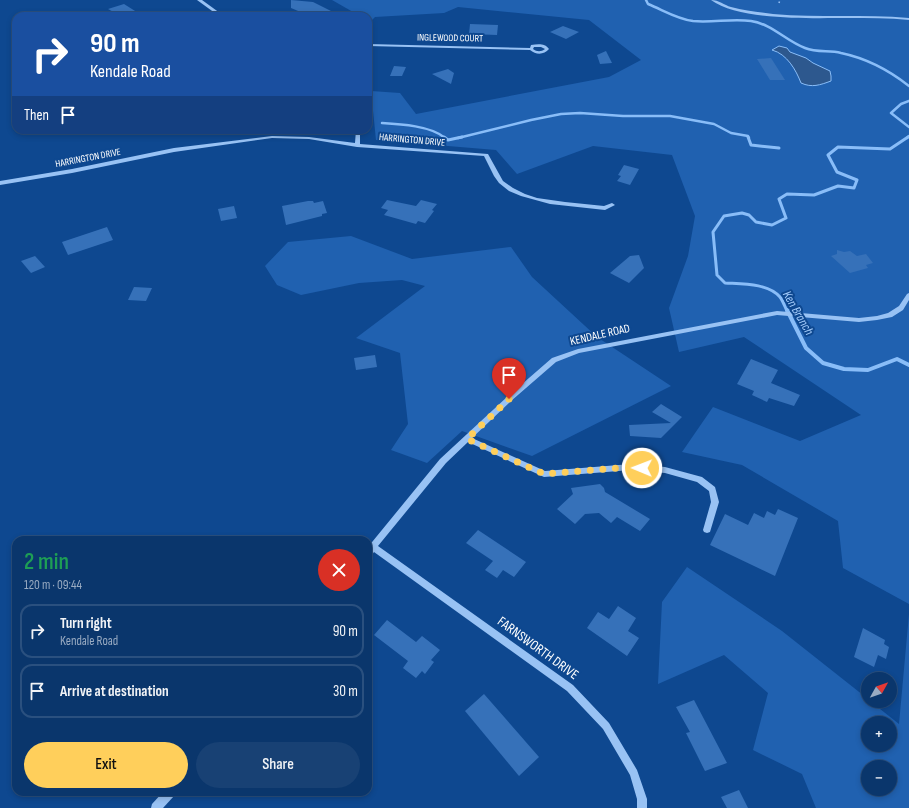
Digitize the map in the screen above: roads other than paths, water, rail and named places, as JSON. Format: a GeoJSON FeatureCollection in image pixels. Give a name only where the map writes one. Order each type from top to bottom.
{"type":"FeatureCollection","features":[{"type":"Feature","properties":{"kind":"street"},"geometry":{"type":"LineString","coordinates":[[199,0],[216,12]]}},
{"type":"Feature","properties":{"kind":"street"},"geometry":{"type":"LineString","coordinates":[[713,0],[724,7],[734,10],[764,14],[909,19]]}},
{"type":"Feature","properties":{"kind":"street","name":"INGLEWOOD COURT"},"geometry":{"type":"LineString","coordinates":[[372,45],[531,49]]}},
{"type":"Feature","properties":{"kind":"street"},"geometry":{"type":"LineString","coordinates":[[357,144],[358,134]]}},
{"type":"Feature","properties":{"kind":"street","name":"HARRINGTON DRIVE"},"geometry":{"type":"LineString","coordinates":[[0,183],[72,171],[174,150],[272,137],[309,138],[357,144],[486,155],[490,159],[499,181],[518,195],[541,200],[605,208],[612,205]]}},
{"type":"Feature","properties":{"kind":"street","name":"KENDALE ROAD"},"geometry":{"type":"LineString","coordinates":[[372,549],[443,461],[509,399],[554,360],[578,351],[777,312],[859,320],[877,318],[890,315],[901,308],[909,295]]}},
{"type":"Feature","properties":{"kind":"street"},"geometry":{"type":"LineString","coordinates":[[467,439],[544,474],[631,467],[665,470],[700,479],[712,489],[716,502],[707,530]]}},
{"type":"Feature","properties":{"kind":"street","name":"FARNSWORTH DRIVE"},"geometry":{"type":"LineString","coordinates":[[372,551],[570,688],[606,726],[634,773],[642,799],[642,808]]}},
{"type":"Feature","properties":{"kind":"street"},"geometry":{"type":"LineString","coordinates":[[156,808],[166,796]]}},
{"type":"Feature","properties":{"kind":"waterway","name":"Ken Branch"},"geometry":{"type":"LineString","coordinates":[[646,0],[648,4],[687,20],[744,20],[759,23],[805,48],[841,53],[868,62],[894,75],[909,86]]}},
{"type":"Feature","properties":{"kind":"waterway","name":"Ken Branch"},"geometry":{"type":"LineString","coordinates":[[909,101],[901,104],[891,113],[909,127]]}},
{"type":"Feature","properties":{"kind":"waterway"},"geometry":{"type":"LineString","coordinates":[[458,138],[531,120],[561,114],[580,113],[623,116],[670,116],[714,124],[731,133],[748,136],[749,138]]}},
{"type":"Feature","properties":{"kind":"waterway"},"geometry":{"type":"LineString","coordinates":[[382,123],[424,128],[445,138]]}},
{"type":"Feature","properties":{"kind":"waterway"},"geometry":{"type":"LineString","coordinates":[[444,137],[448,140],[462,137]]}},
{"type":"Feature","properties":{"kind":"waterway"},"geometry":{"type":"LineString","coordinates":[[748,137],[751,145],[779,148]]}},
{"type":"Feature","properties":{"kind":"waterway","name":"Ken Branch"},"geometry":{"type":"LineString","coordinates":[[787,311],[780,297],[775,292],[754,285],[725,283],[717,275],[713,232],[724,216],[742,213],[749,215],[756,222],[772,225],[786,218],[779,199],[787,194],[814,195],[838,186],[854,188],[857,180],[837,172],[828,155],[838,147],[890,149],[908,137]]}},
{"type":"Feature","properties":{"kind":"waterway","name":"Ken Branch"},"geometry":{"type":"LineString","coordinates":[[787,310],[806,348],[823,363],[844,369],[868,370],[897,359],[909,365]]}}]}
